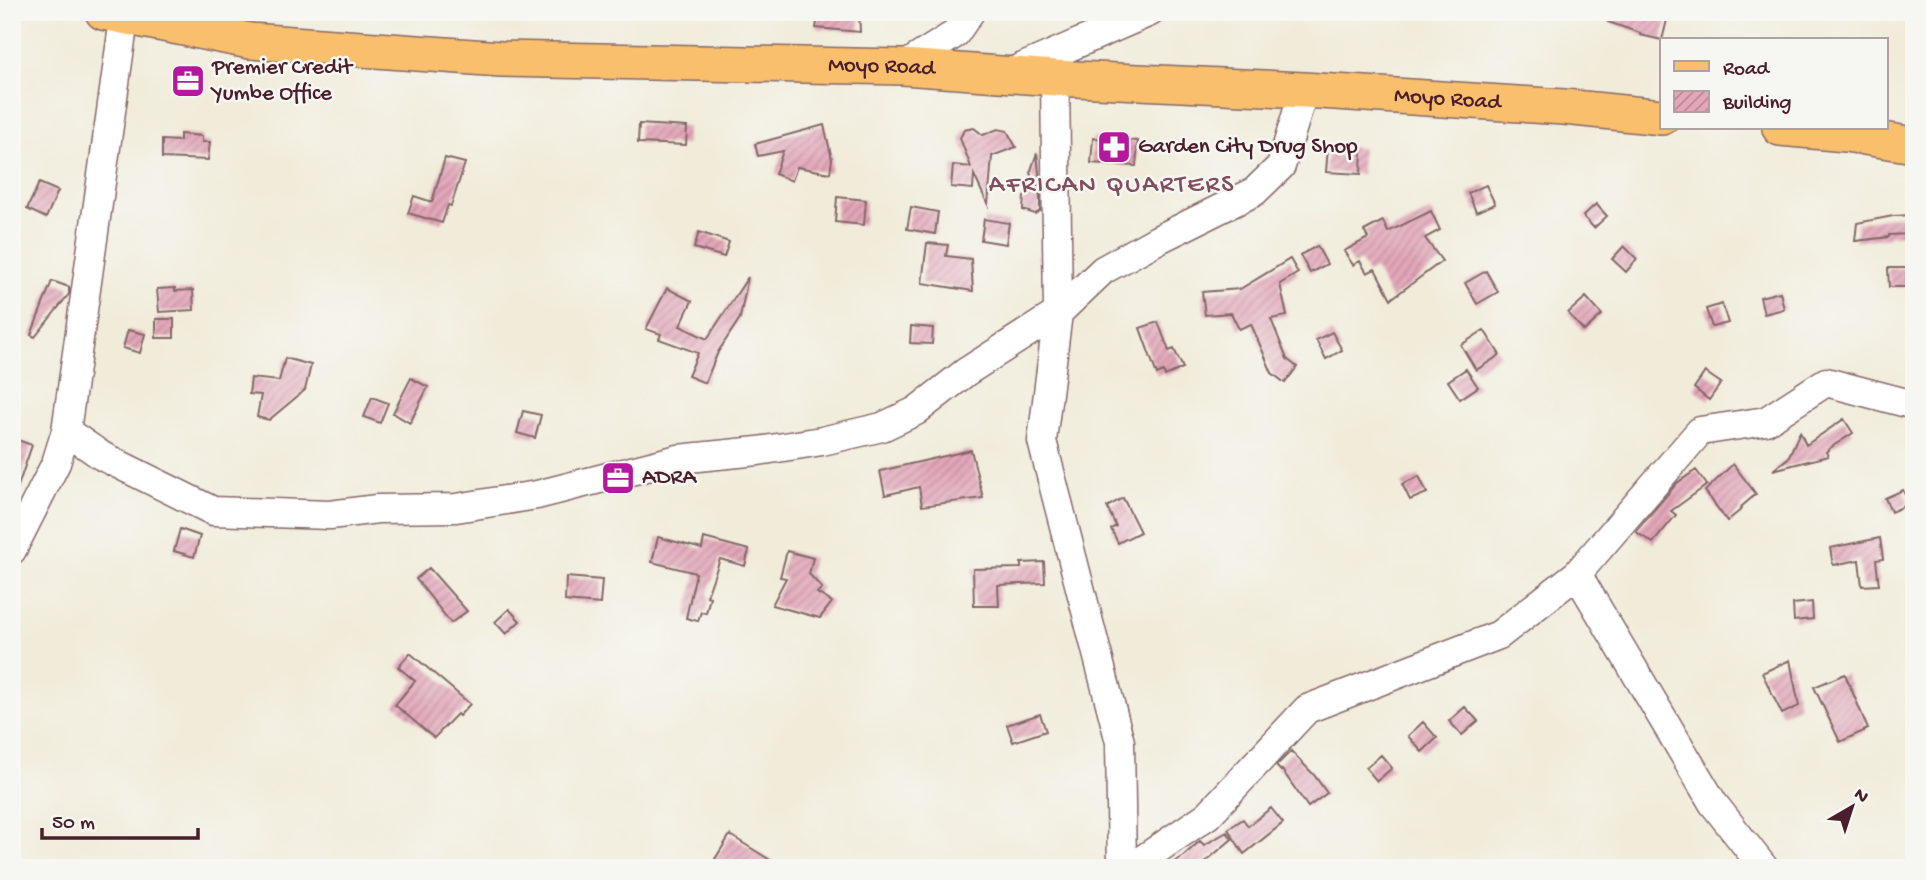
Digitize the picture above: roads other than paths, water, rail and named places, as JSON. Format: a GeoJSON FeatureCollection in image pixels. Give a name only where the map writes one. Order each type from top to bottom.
{"type":"FeatureCollection","features":[{"type":"Feature","properties":{"kind":"main road","name":"Moyo Road"},"geometry":{"type":"LineString","coordinates":[[117,14],[250,41],[501,59],[903,67],[1564,107],[1660,117]]}},
{"type":"Feature","properties":{"kind":"main road"},"geometry":{"type":"LineString","coordinates":[[1802,130],[1914,145]]}},
{"type":"Feature","properties":{"kind":"street"},"geometry":{"type":"LineString","coordinates":[[903,67],[955,34],[971,12]]}},
{"type":"Feature","properties":{"kind":"street"},"geometry":{"type":"LineString","coordinates":[[1004,75],[1150,12]]}},
{"type":"Feature","properties":{"kind":"street"},"geometry":{"type":"LineString","coordinates":[[12,550],[56,463],[66,431],[117,14]]}},
{"type":"Feature","properties":{"kind":"street"},"geometry":{"type":"LineString","coordinates":[[1055,78],[1058,313],[1042,441],[1120,742],[1122,868]]}},
{"type":"Feature","properties":{"kind":"street"},"geometry":{"type":"LineString","coordinates":[[66,431],[102,456],[213,510],[330,515],[377,509],[456,508],[537,495],[678,459],[822,441],[882,427],[916,411],[966,372],[1058,313],[1103,270],[1254,192],[1281,166],[1304,90]]}},
{"type":"Feature","properties":{"kind":"street"},"geometry":{"type":"LineString","coordinates":[[1130,868],[1208,815],[1307,709],[1499,635],[1577,574],[1700,431],[1766,421],[1826,382],[1914,405]]}},
{"type":"Feature","properties":{"kind":"street"},"geometry":{"type":"LineString","coordinates":[[56,463],[102,456]]}},
{"type":"Feature","properties":{"kind":"street"},"geometry":{"type":"LineString","coordinates":[[1577,574],[1713,803],[1764,868]]}},
{"type":"Feature","properties":{"kind":"place","name":"Premier Credit Yumbe Office"},"geometry":{"type":"Point","coordinates":[188,81]}},
{"type":"Feature","properties":{"kind":"place","name":"Garden City Drug Shop"},"geometry":{"type":"Point","coordinates":[1114,147]}},
{"type":"Feature","properties":{"kind":"place","name":"ADRA"},"geometry":{"type":"Point","coordinates":[618,478]}},
{"type":"Feature","properties":{"kind":"district","name":"AFRICAN QUARTERS"},"geometry":{"type":"Point","coordinates":[1112,186]}}]}
